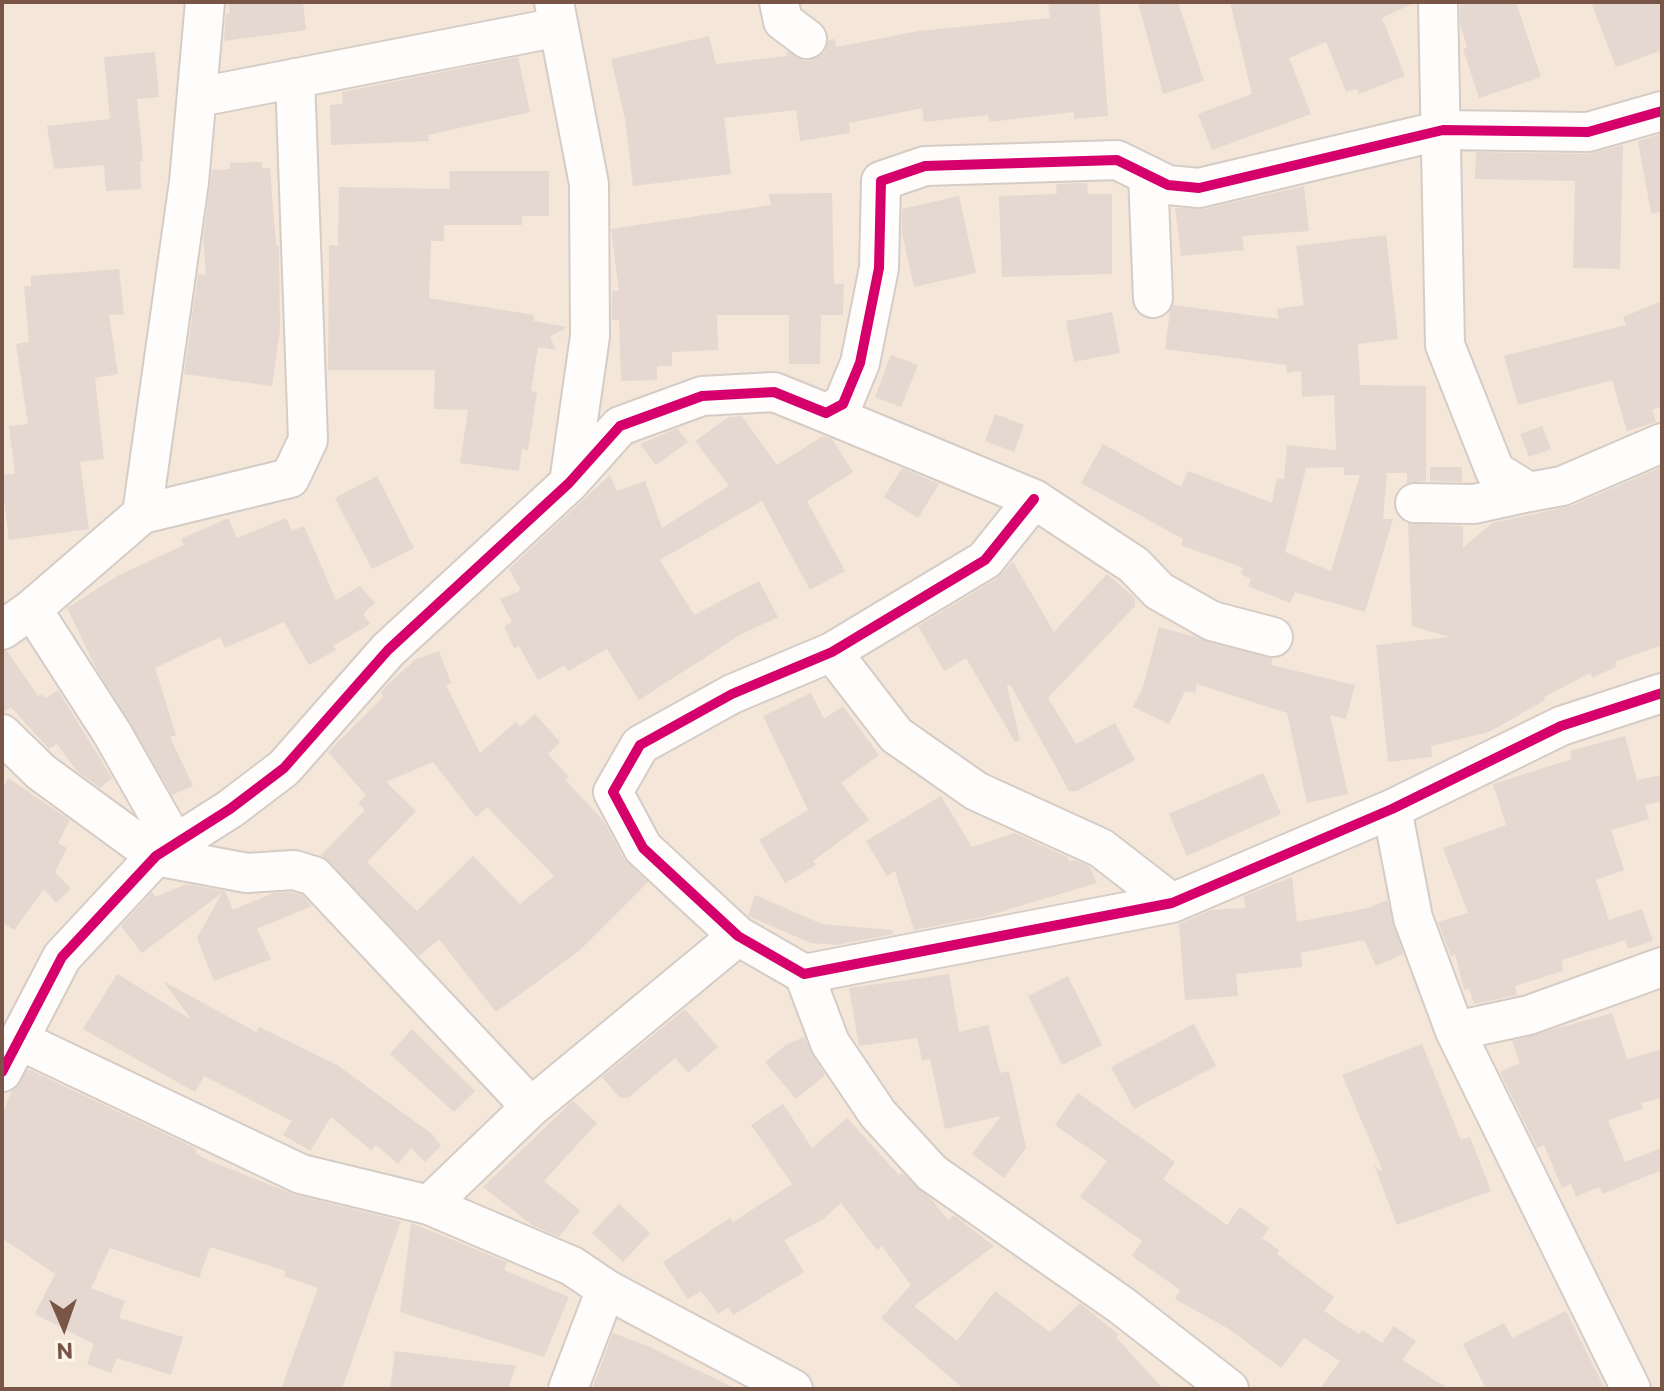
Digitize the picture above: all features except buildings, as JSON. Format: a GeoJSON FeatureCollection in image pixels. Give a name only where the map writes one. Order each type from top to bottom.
{"type":"FeatureCollection","features":[{"type":"Feature","properties":{"kind":"street"},"geometry":{"type":"LineString","coordinates":[[142,514],[199,97],[205,2]]}},
{"type":"Feature","properties":{"kind":"street"},"geometry":{"type":"LineString","coordinates":[[779,2],[783,21],[807,39]]}},
{"type":"Feature","properties":{"kind":"street"},"geometry":{"type":"LineString","coordinates":[[1440,2],[1445,345],[1495,471],[1529,492]]}},
{"type":"Feature","properties":{"kind":"street"},"geometry":{"type":"LineString","coordinates":[[199,97],[295,78],[557,14],[589,184],[590,336],[569,483]]}},
{"type":"Feature","properties":{"kind":"street"},"geometry":{"type":"LineString","coordinates":[[166,850],[119,745],[17,620],[142,514],[290,478],[308,440],[295,78]]}},
{"type":"Feature","properties":{"kind":"street"},"geometry":{"type":"LineString","coordinates":[[826,413],[843,404],[860,363],[879,268],[881,181],[925,166],[1117,160],[1168,185],[1199,188],[1443,130],[1588,132],[1662,111]]}},
{"type":"Feature","properties":{"kind":"street"},"geometry":{"type":"LineString","coordinates":[[1148,175],[1153,298]]}},
{"type":"Feature","properties":{"kind":"street"},"geometry":{"type":"LineString","coordinates":[[793,1389],[606,1289],[572,1266],[429,1205],[301,1174],[10,1056],[62,957],[166,850],[230,809],[284,768],[388,650],[569,483],[620,426],[702,396],[774,392],[1034,499],[1134,565],[1159,591],[1212,621],[1273,637]]}},
{"type":"Feature","properties":{"kind":"street"},"geometry":{"type":"LineString","coordinates":[[1415,503],[1474,504],[1562,486],[1662,443]]}},
{"type":"Feature","properties":{"kind":"street"},"geometry":{"type":"LineString","coordinates":[[1034,499],[985,560],[832,652],[732,694],[640,745],[613,792],[643,848],[738,936],[804,974],[830,1043],[878,1114],[932,1173],[1121,1305],[1225,1388]]}},
{"type":"Feature","properties":{"kind":"street"},"geometry":{"type":"LineString","coordinates":[[832,652],[896,735],[976,791],[1101,848],[1172,903]]}},
{"type":"Feature","properties":{"kind":"street"},"geometry":{"type":"LineString","coordinates":[[804,974],[1172,903],[1392,809],[1561,726],[1662,693]]}},
{"type":"Feature","properties":{"kind":"street"},"geometry":{"type":"LineString","coordinates":[[2,734],[41,772],[166,850],[247,873],[294,870],[314,876],[531,1107]]}},
{"type":"Feature","properties":{"kind":"street"},"geometry":{"type":"LineString","coordinates":[[1392,809],[1413,918],[1455,1031],[1631,1389]]}},
{"type":"Feature","properties":{"kind":"street"},"geometry":{"type":"LineString","coordinates":[[429,1205],[531,1107],[738,936]]}},
{"type":"Feature","properties":{"kind":"street"},"geometry":{"type":"LineString","coordinates":[[1455,1031],[1529,1015],[1662,967]]}},
{"type":"Feature","properties":{"kind":"street"},"geometry":{"type":"LineString","coordinates":[[568,1389],[606,1289]]}},
{"type":"Feature","properties":{"kind":"shaded area"},"geometry":{"type":"Polygon","coordinates":[[[2,2],[1662,2],[1662,1389],[2,1389],[2,2]]]}},
{"type":"Feature","properties":{"kind":"cycle path"},"geometry":{"type":"LineString","coordinates":[[2,1072],[62,957],[156,856],[230,809],[284,768],[388,650],[569,483],[620,426],[702,396],[774,392],[826,413],[843,404],[860,363],[879,268],[881,181],[925,166],[1117,160],[1168,185],[1199,188],[1443,130],[1588,132],[1662,111]]}},
{"type":"Feature","properties":{"kind":"cycle path"},"geometry":{"type":"LineString","coordinates":[[1034,499],[985,560],[832,652],[732,694],[640,745],[613,792],[643,848],[738,936],[804,974],[1172,903],[1392,809],[1561,726],[1662,693]]}}]}
